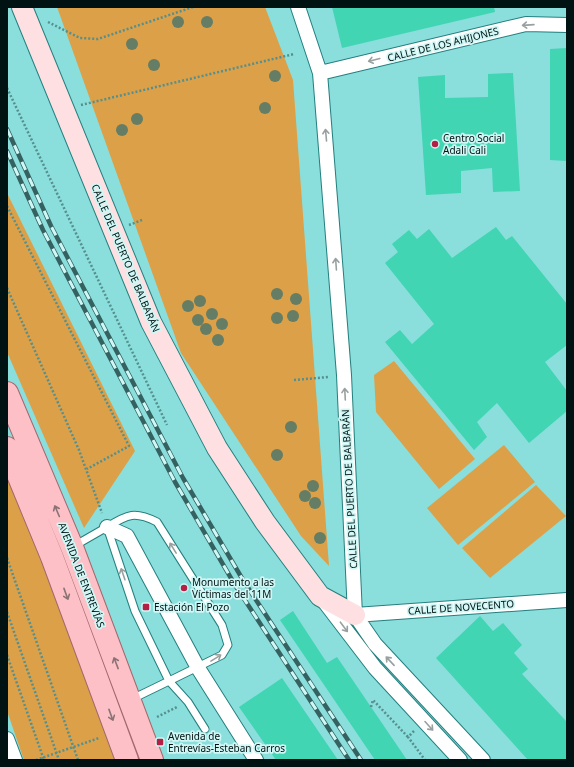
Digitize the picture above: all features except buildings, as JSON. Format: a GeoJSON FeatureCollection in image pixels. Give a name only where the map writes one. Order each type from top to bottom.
{"type":"FeatureCollection","features":[{"type":"Feature","properties":{"kind":"main road","name":"AVENIDA DE ENTREVÍAS"},"geometry":{"type":"LineString","coordinates":[[7,393],[62,552],[127,760]]}},
{"type":"Feature","properties":{"kind":"main road","name":"AVENIDA DE ENTREVÍAS"},"geometry":{"type":"LineString","coordinates":[[7,448],[62,552],[130,700],[152,760]]}},
{"type":"Feature","properties":{"kind":"street","name":"CALLE DEL PUERTO DE BALBARÁN"},"geometry":{"type":"LineString","coordinates":[[22,7],[151,322],[217,448],[265,522],[375,668],[460,760]]}},
{"type":"Feature","properties":{"kind":"street","name":"CALLE DEL PUERTO DE BALBARÁN"},"geometry":{"type":"LineString","coordinates":[[298,7],[320,73],[344,375],[355,615]]}},
{"type":"Feature","properties":{"kind":"street","name":"CALLE DE LOS AHIJONES"},"geometry":{"type":"LineString","coordinates":[[320,73],[526,24],[567,25]]}},
{"type":"Feature","properties":{"kind":"street"},"geometry":{"type":"LineString","coordinates":[[107,527],[127,536],[198,668],[256,760]]}},
{"type":"Feature","properties":{"kind":"street","name":"CALLE DEL PUERTO DE BALBARÁN"},"geometry":{"type":"LineString","coordinates":[[320,596],[355,615],[375,644],[483,760]]}},
{"type":"Feature","properties":{"kind":"street","name":"CALLE DE NOVECENTO"},"geometry":{"type":"LineString","coordinates":[[355,615],[567,600]]}},
{"type":"Feature","properties":{"kind":"street"},"geometry":{"type":"LineString","coordinates":[[7,739],[15,760]]}},
{"type":"Feature","properties":{"kind":"lane"},"geometry":{"type":"LineString","coordinates":[[62,552],[121,519],[141,514],[157,522],[222,625],[228,645],[222,655],[130,700]]}},
{"type":"Feature","properties":{"kind":"lane"},"geometry":{"type":"LineString","coordinates":[[107,527],[135,611],[169,681],[188,702],[205,729]]}},
{"type":"Feature","properties":{"kind":"path"},"geometry":{"type":"LineString","coordinates":[[46,20],[80,38],[98,40],[193,7]]}},
{"type":"Feature","properties":{"kind":"path"},"geometry":{"type":"LineString","coordinates":[[78,106],[294,54]]}},
{"type":"Feature","properties":{"kind":"path"},"geometry":{"type":"LineString","coordinates":[[7,88],[167,425]]}},
{"type":"Feature","properties":{"kind":"path"},"geometry":{"type":"LineString","coordinates":[[7,206],[129,446],[87,469]]}},
{"type":"Feature","properties":{"kind":"path"},"geometry":{"type":"LineString","coordinates":[[7,288],[87,469],[107,527]]}},
{"type":"Feature","properties":{"kind":"path"},"geometry":{"type":"LineString","coordinates":[[294,380],[344,375]]}},
{"type":"Feature","properties":{"kind":"path"},"geometry":{"type":"LineString","coordinates":[[7,558],[78,760]]}},
{"type":"Feature","properties":{"kind":"path"},"geometry":{"type":"LineString","coordinates":[[7,612],[59,760]]}},
{"type":"Feature","properties":{"kind":"path"},"geometry":{"type":"LineString","coordinates":[[7,655],[43,759]]}},
{"type":"Feature","properties":{"kind":"path"},"geometry":{"type":"LineString","coordinates":[[371,707],[373,700],[408,737],[425,760]]}},
{"type":"Feature","properties":{"kind":"path"},"geometry":{"type":"LineString","coordinates":[[408,737],[414,730]]}},
{"type":"Feature","properties":{"kind":"path"},"geometry":{"type":"LineString","coordinates":[[36,760],[43,759],[56,753],[101,738]]}},
{"type":"Feature","properties":{"kind":"shaded area"},"geometry":{"type":"Polygon","coordinates":[[[57,7],[265,7],[293,80],[329,566],[301,536],[181,353],[57,7]]]}},
{"type":"Feature","properties":{"kind":"shaded area"},"geometry":{"type":"Polygon","coordinates":[[[7,193],[135,451],[84,528],[7,352],[7,193]]]}},
{"type":"Feature","properties":{"kind":"shaded area"},"geometry":{"type":"Polygon","coordinates":[[[394,361],[475,459],[439,489],[376,412],[374,375],[394,361]]]}},
{"type":"Feature","properties":{"kind":"shaded area"},"geometry":{"type":"Polygon","coordinates":[[[504,445],[535,482],[458,545],[427,508],[504,445]]]}},
{"type":"Feature","properties":{"kind":"shaded area"},"geometry":{"type":"Polygon","coordinates":[[[7,470],[28,517],[116,760],[24,760],[7,711],[7,470]]]}},
{"type":"Feature","properties":{"kind":"shaded area"},"geometry":{"type":"Polygon","coordinates":[[[536,485],[566,516],[490,578],[462,548],[536,485]]]}},
{"type":"Feature","properties":{"kind":"railway"},"geometry":{"type":"LineString","coordinates":[[7,129],[51,226],[183,478],[243,580],[361,760]]}},
{"type":"Feature","properties":{"kind":"railway"},"geometry":{"type":"LineString","coordinates":[[7,151],[43,230],[175,482],[235,585],[349,760]]}},
{"type":"Feature","properties":{"kind":"place","name":"Centro Social Adali Cali"},"geometry":{"type":"Point","coordinates":[435,144]}},
{"type":"Feature","properties":{"kind":"place","name":"Monumento a las Víctimas del 11M"},"geometry":{"type":"Point","coordinates":[184,588]}},
{"type":"Feature","properties":{"kind":"place","name":"Estación El Pozo"},"geometry":{"type":"Point","coordinates":[146,607]}},
{"type":"Feature","properties":{"kind":"place","name":"Avenida de Entrevías-Esteban Carros"},"geometry":{"type":"Point","coordinates":[160,742]}}]}
